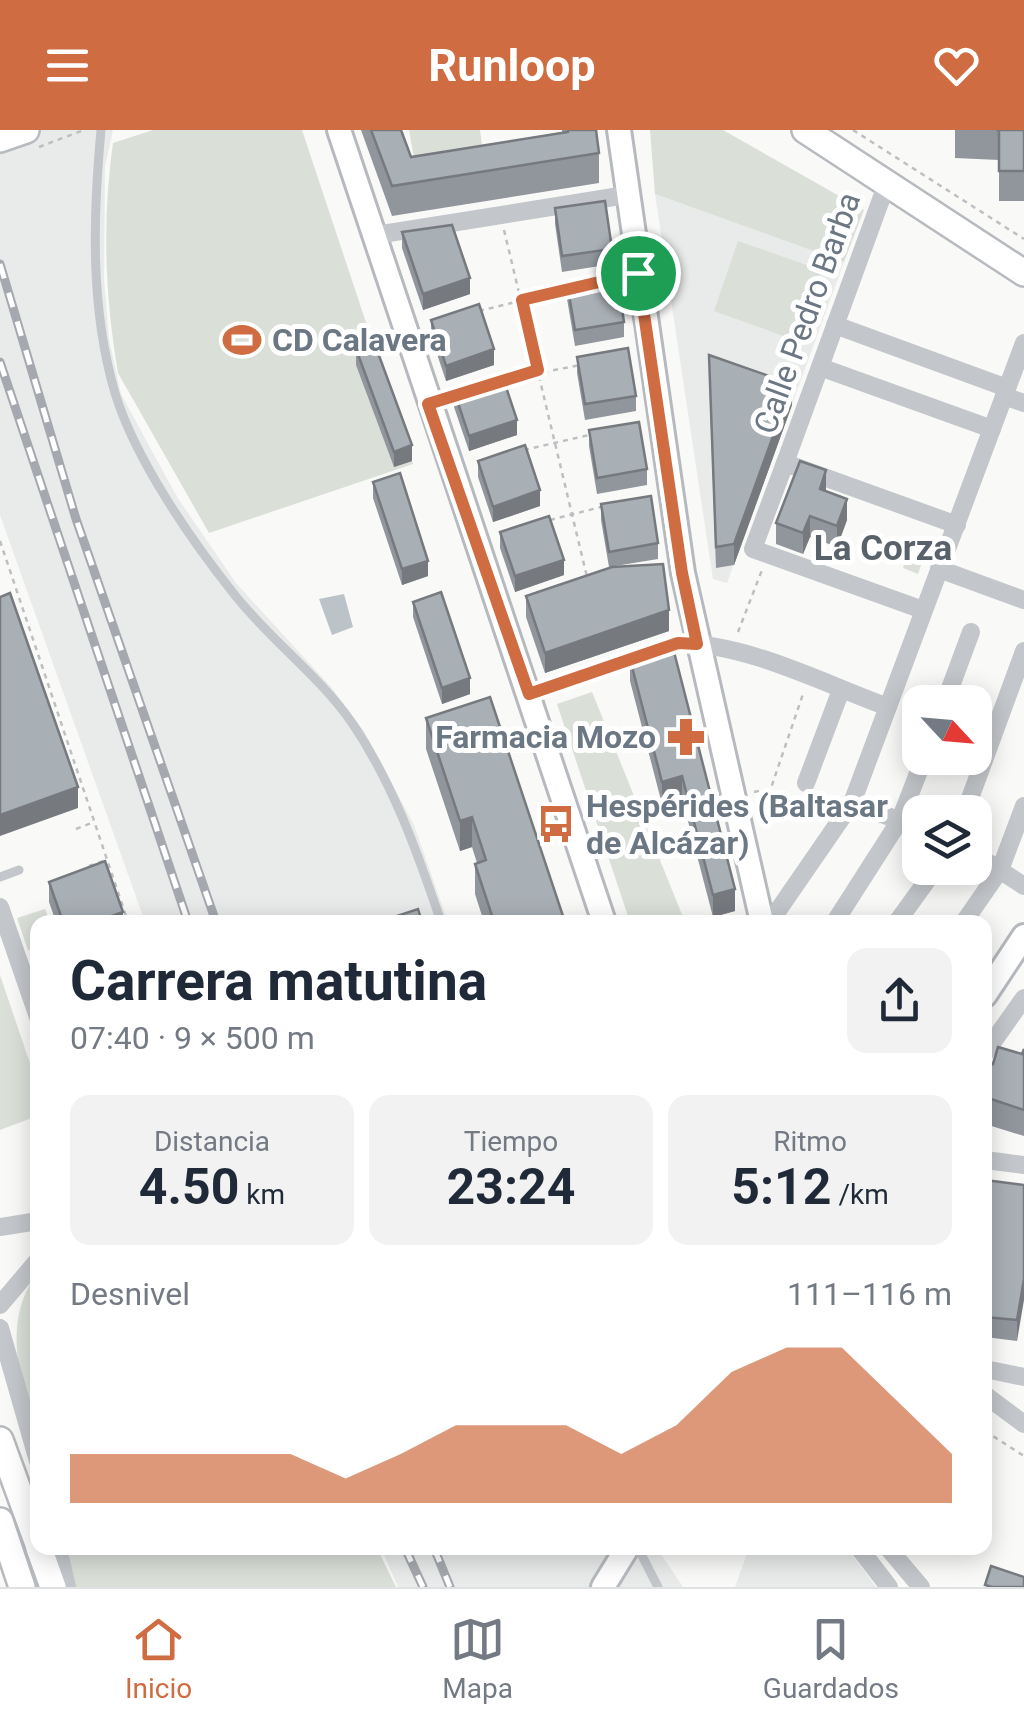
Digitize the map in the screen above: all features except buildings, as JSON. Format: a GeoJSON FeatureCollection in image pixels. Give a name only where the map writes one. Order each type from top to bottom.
{"type":"FeatureCollection","features":[{"type":"Feature","properties":{"kind":"main road"},"geometry":{"type":"LineString","coordinates":[[339,130],[602,915]]}},
{"type":"Feature","properties":{"kind":"main road"},"geometry":{"type":"LineString","coordinates":[[619,130],[682,573],[764,915]]}},
{"type":"Feature","properties":{"kind":"main road"},"geometry":{"type":"LineString","coordinates":[[805,130],[1024,273]]}},
{"type":"Feature","properties":{"kind":"main road"},"geometry":{"type":"LineString","coordinates":[[0,139],[30,139]]}},
{"type":"Feature","properties":{"kind":"main road"},"geometry":{"type":"LineString","coordinates":[[992,984],[1024,936]]}},
{"type":"Feature","properties":{"kind":"main road"},"geometry":{"type":"LineString","coordinates":[[0,1440],[30,1524]]}},
{"type":"Feature","properties":{"kind":"main road"},"geometry":{"type":"LineString","coordinates":[[0,1521],[22,1587]]}},
{"type":"Feature","properties":{"kind":"main road"},"geometry":{"type":"LineString","coordinates":[[41,1555],[53,1587]]}},
{"type":"Feature","properties":{"kind":"main road"},"geometry":{"type":"LineString","coordinates":[[603,1587],[623,1555]]}},
{"type":"Feature","properties":{"kind":"street","name":"Calle Pedro Barba"},"geometry":{"type":"LineString","coordinates":[[767,554],[754,549],[887,183]]}},
{"type":"Feature","properties":{"kind":"street"},"geometry":{"type":"LineString","coordinates":[[376,235],[626,194]]}},
{"type":"Feature","properties":{"kind":"street"},"geometry":{"type":"LineString","coordinates":[[835,325],[1024,403]]}},
{"type":"Feature","properties":{"kind":"street"},"geometry":{"type":"LineString","coordinates":[[771,915],[852,803],[1024,342]]}},
{"type":"Feature","properties":{"kind":"street"},"geometry":{"type":"LineString","coordinates":[[820,367],[992,429]]}},
{"type":"Feature","properties":{"kind":"street"},"geometry":{"type":"LineString","coordinates":[[784,464],[957,524]]}},
{"type":"Feature","properties":{"kind":"street"},"geometry":{"type":"LineString","coordinates":[[767,554],[923,610]]}},
{"type":"Feature","properties":{"kind":"street"},"geometry":{"type":"LineString","coordinates":[[940,569],[1024,600]]}},
{"type":"Feature","properties":{"kind":"street"},"geometry":{"type":"LineString","coordinates":[[951,685],[971,632]]}},
{"type":"Feature","properties":{"kind":"street"},"geometry":{"type":"LineString","coordinates":[[529,694],[678,643],[732,651],[888,706]]}},
{"type":"Feature","properties":{"kind":"street"},"geometry":{"type":"LineString","coordinates":[[970,795],[1024,650]]}},
{"type":"Feature","properties":{"kind":"street"},"geometry":{"type":"LineString","coordinates":[[806,783],[841,690]]}},
{"type":"Feature","properties":{"kind":"street"},"geometry":{"type":"LineString","coordinates":[[839,915],[900,820],[917,775]]}},
{"type":"Feature","properties":{"kind":"street"},"geometry":{"type":"LineString","coordinates":[[852,803],[900,820]]}},
{"type":"Feature","properties":{"kind":"street"},"geometry":{"type":"LineString","coordinates":[[969,915],[1000,870],[1024,806]]}},
{"type":"Feature","properties":{"kind":"street"},"geometry":{"type":"LineString","coordinates":[[992,865],[1024,886]]}},
{"type":"Feature","properties":{"kind":"street"},"geometry":{"type":"LineString","coordinates":[[903,915],[924,885]]}},
{"type":"Feature","properties":{"kind":"street"},"geometry":{"type":"LineString","coordinates":[[0,908],[30,994]]}},
{"type":"Feature","properties":{"kind":"street"},"geometry":{"type":"LineString","coordinates":[[992,1044],[1024,998]]}},
{"type":"Feature","properties":{"kind":"street"},"geometry":{"type":"LineString","coordinates":[[992,1161],[1024,1166]]}},
{"type":"Feature","properties":{"kind":"street"},"geometry":{"type":"LineString","coordinates":[[0,1227],[30,1222]]}},
{"type":"Feature","properties":{"kind":"street"},"geometry":{"type":"LineString","coordinates":[[0,1305],[30,1269]]}},
{"type":"Feature","properties":{"kind":"street"},"geometry":{"type":"LineString","coordinates":[[0,1328],[30,1433]]}},
{"type":"Feature","properties":{"kind":"street"},"geometry":{"type":"LineString","coordinates":[[992,1370],[1024,1377]]}},
{"type":"Feature","properties":{"kind":"street"},"geometry":{"type":"LineString","coordinates":[[992,1401],[1024,1424]]}},
{"type":"Feature","properties":{"kind":"street"},"geometry":{"type":"LineString","coordinates":[[60,1555],[67,1587]]}},
{"type":"Feature","properties":{"kind":"street"},"geometry":{"type":"LineString","coordinates":[[863,1555],[888,1587]]}},
{"type":"Feature","properties":{"kind":"street"},"geometry":{"type":"LineString","coordinates":[[894,1555],[920,1587]]}},
{"type":"Feature","properties":{"kind":"lane"},"geometry":{"type":"LineString","coordinates":[[101,130],[96,287],[116,396],[139,445],[198,546],[237,598],[352,722],[385,780],[438,915]]}},
{"type":"Feature","properties":{"kind":"lane"},"geometry":{"type":"LineString","coordinates":[[0,877],[19,870]]}},
{"type":"Feature","properties":{"kind":"lane"},"geometry":{"type":"LineString","coordinates":[[642,1555],[658,1587]]}},
{"type":"Feature","properties":{"kind":"path"},"geometry":{"type":"LineString","coordinates":[[30,139],[84,130]]}},
{"type":"Feature","properties":{"kind":"path"},"geometry":{"type":"LineString","coordinates":[[854,130],[1024,239]]}},
{"type":"Feature","properties":{"kind":"path"},"geometry":{"type":"LineString","coordinates":[[500,214],[589,588]]}},
{"type":"Feature","properties":{"kind":"path"},"geometry":{"type":"LineString","coordinates":[[466,314],[580,286]]}},
{"type":"Feature","properties":{"kind":"path"},"geometry":{"type":"LineString","coordinates":[[488,384],[538,370],[594,362]]}},
{"type":"Feature","properties":{"kind":"path"},"geometry":{"type":"LineString","coordinates":[[524,450],[590,435]]}},
{"type":"Feature","properties":{"kind":"path"},"geometry":{"type":"LineString","coordinates":[[534,525],[604,506]]}},
{"type":"Feature","properties":{"kind":"path"},"geometry":{"type":"LineString","coordinates":[[0,541],[126,915]]}},
{"type":"Feature","properties":{"kind":"path"},"geometry":{"type":"LineString","coordinates":[[732,651],[767,554]]}},
{"type":"Feature","properties":{"kind":"path"},"geometry":{"type":"LineString","coordinates":[[733,797],[771,788],[808,678]]}},
{"type":"Feature","properties":{"kind":"path"},"geometry":{"type":"LineString","coordinates":[[76,829],[94,822]]}},
{"type":"Feature","properties":{"kind":"path"},"geometry":{"type":"LineString","coordinates":[[89,866],[107,859]]}},
{"type":"Feature","properties":{"kind":"path"},"geometry":{"type":"LineString","coordinates":[[992,1435],[1024,1456]]}},
{"type":"Feature","properties":{"kind":"shaded area"},"geometry":{"type":"Polygon","coordinates":[[[0,130],[113,130],[105,167],[104,279],[109,339],[121,394],[177,497],[236,583],[331,687],[364,731],[414,825],[446,915],[143,915],[0,515],[0,130]]]}},
{"type":"Feature","properties":{"kind":"shaded area","name":"CD Calavera"},"geometry":{"type":"Polygon","coordinates":[[[153,130],[302,130],[413,464],[209,533],[118,373],[106,230],[113,143],[153,130]]]}},
{"type":"Feature","properties":{"kind":"shaded area"},"geometry":{"type":"Polygon","coordinates":[[[409,130],[480,130],[483,153],[415,164],[409,130]]]}},
{"type":"Feature","properties":{"kind":"shaded area"},"geometry":{"type":"Polygon","coordinates":[[[650,130],[723,130],[864,210],[844,262],[655,194],[650,130]]]}},
{"type":"Feature","properties":{"kind":"shaded area"},"geometry":{"type":"Polygon","coordinates":[[[655,194],[844,262],[727,583],[713,579],[655,194]]]}},
{"type":"Feature","properties":{"kind":"shaded area"},"geometry":{"type":"Polygon","coordinates":[[[738,241],[821,270],[797,341],[714,311],[738,241]]]}},
{"type":"Feature","properties":{"kind":"shaded area"},"geometry":{"type":"Polygon","coordinates":[[[911,544],[926,550],[918,574],[903,568],[911,544]]]}},
{"type":"Feature","properties":{"kind":"shaded area"},"geometry":{"type":"Polygon","coordinates":[[[344,594],[353,627],[332,635],[319,599],[344,594]]]}},
{"type":"Feature","properties":{"kind":"shaded area"},"geometry":{"type":"Polygon","coordinates":[[[592,692],[682,915],[628,915],[557,704],[592,692]]]}},
{"type":"Feature","properties":{"kind":"shaded area"},"geometry":{"type":"Polygon","coordinates":[[[45,909],[47,915],[30,915],[30,949],[28,950],[17,918],[45,909]]]}},
{"type":"Feature","properties":{"kind":"shaded area"},"geometry":{"type":"Polygon","coordinates":[[[0,975],[30,1063],[30,1119],[0,1130],[0,975]]]}},
{"type":"Feature","properties":{"kind":"shaded area"},"geometry":{"type":"Polygon","coordinates":[[[30,1286],[30,1412],[17,1333],[30,1286]]]}},
{"type":"Feature","properties":{"kind":"shaded area"},"geometry":{"type":"Polygon","coordinates":[[[67,1555],[380,1555],[396,1587],[75,1587],[67,1555]]]}},
{"type":"Feature","properties":{"kind":"shaded area"},"geometry":{"type":"Polygon","coordinates":[[[384,1555],[662,1555],[683,1587],[398,1587],[384,1555]]]}},
{"type":"Feature","properties":{"kind":"shaded area"},"geometry":{"type":"Polygon","coordinates":[[[746,1555],[852,1555],[876,1587],[735,1587],[746,1555]]]}},
{"type":"Feature","properties":{"kind":"railway"},"geometry":{"type":"LineString","coordinates":[[0,264],[76,519],[214,915]]}},
{"type":"Feature","properties":{"kind":"railway"},"geometry":{"type":"LineString","coordinates":[[0,362],[186,915]]}},
{"type":"Feature","properties":{"kind":"railway"},"geometry":{"type":"LineString","coordinates":[[408,1555],[423,1587]]}},
{"type":"Feature","properties":{"kind":"railway"},"geometry":{"type":"LineString","coordinates":[[437,1555],[450,1587]]}},
{"type":"Feature","properties":{"kind":"place","name":"CD Calavera"},"geometry":{"type":"Point","coordinates":[242,340]}},
{"type":"Feature","properties":{"kind":"place","name":"Farmacia Mozo"},"geometry":{"type":"Point","coordinates":[686,737]}},
{"type":"Feature","properties":{"kind":"place","name":"Hespérides (Baltasar de Alcázar)"},"geometry":{"type":"Point","coordinates":[556,824]}},
{"type":"Feature","properties":{"kind":"district","name":"La Corza"},"geometry":{"type":"Point","coordinates":[883,548]}},
{"type":"Feature","properties":{"kind":"route"},"geometry":{"type":"LineString","coordinates":[[638,273],[682,573],[697,644],[678,643],[529,694],[428,404],[538,370],[522,300],[638,273]]}}]}
